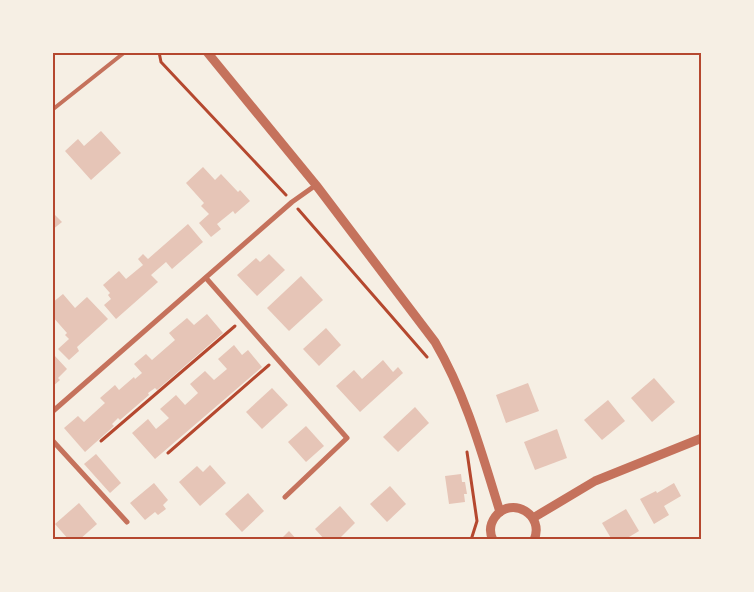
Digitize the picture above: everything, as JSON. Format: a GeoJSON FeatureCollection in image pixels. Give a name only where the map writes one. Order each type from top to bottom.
{"type":"FeatureCollection","features":[{"type":"Feature","properties":{"kind":"street"},"geometry":{"type":"LineString","coordinates":[[207,52],[316,185],[435,342],[447,363],[475,430],[500,512]]}},
{"type":"Feature","properties":{"kind":"street"},"geometry":{"type":"LineString","coordinates":[[52,412],[292,202],[316,185]]}},
{"type":"Feature","properties":{"kind":"street"},"geometry":{"type":"LineString","coordinates":[[206,278],[348,438],[285,497]]}},
{"type":"Feature","properties":{"kind":"street"},"geometry":{"type":"LineString","coordinates":[[533,518],[596,481],[702,438]]}},
{"type":"Feature","properties":{"kind":"street"},"geometry":{"type":"LineString","coordinates":[[52,440],[127,522]]}},
{"type":"Feature","properties":{"kind":"street"},"geometry":{"type":"LineString","coordinates":[[493,540],[490,530],[492,522],[500,512],[508,508],[518,507],[526,510],[533,518],[536,528],[534,540]]}},
{"type":"Feature","properties":{"kind":"lane"},"geometry":{"type":"LineString","coordinates":[[52,110],[125,52]]}},
{"type":"Feature","properties":{"kind":"path"},"geometry":{"type":"LineString","coordinates":[[159,52],[161,62],[292,202],[430,360]]}},
{"type":"Feature","properties":{"kind":"path"},"geometry":{"type":"LineString","coordinates":[[101,442],[243,320]]}},
{"type":"Feature","properties":{"kind":"path"},"geometry":{"type":"LineString","coordinates":[[168,453],[277,358]]}},
{"type":"Feature","properties":{"kind":"path"},"geometry":{"type":"LineString","coordinates":[[466,444],[477,521],[471,540]]}},
{"type":"Feature","properties":{"kind":"building"},"geometry":{"type":"Polygon","coordinates":[[[101,131],[121,153],[91,180],[65,151],[78,139],[84,146],[101,131]]]}},
{"type":"Feature","properties":{"kind":"building"},"geometry":{"type":"Polygon","coordinates":[[[203,167],[215,180],[221,174],[238,192],[240,190],[250,201],[235,214],[233,211],[217,224],[221,229],[211,237],[199,223],[209,214],[201,206],[204,203],[186,183],[203,167]]]}},
{"type":"Feature","properties":{"kind":"building"},"geometry":{"type":"Polygon","coordinates":[[[52,212],[62,222],[52,230],[52,212]]]}},
{"type":"Feature","properties":{"kind":"building"},"geometry":{"type":"Polygon","coordinates":[[[188,224],[203,242],[172,269],[166,262],[151,275],[158,282],[116,319],[104,305],[111,299],[108,295],[110,293],[103,285],[119,271],[126,279],[143,265],[138,259],[143,254],[148,259],[188,224]]]}},
{"type":"Feature","properties":{"kind":"building"},"geometry":{"type":"Polygon","coordinates":[[[269,254],[285,270],[257,296],[237,275],[256,258],[260,262],[269,254]]]}},
{"type":"Feature","properties":{"kind":"building"},"geometry":{"type":"Polygon","coordinates":[[[301,276],[323,300],[289,331],[267,308],[301,276]]]}},
{"type":"Feature","properties":{"kind":"building"},"geometry":{"type":"Polygon","coordinates":[[[63,294],[75,308],[87,297],[108,319],[77,347],[79,351],[69,360],[58,349],[69,339],[65,335],[67,333],[52,316],[52,303],[63,294]]]}},
{"type":"Feature","properties":{"kind":"building"},"geometry":{"type":"Polygon","coordinates":[[[207,314],[223,333],[157,390],[155,388],[148,393],[149,395],[120,420],[118,418],[112,424],[114,426],[85,452],[64,428],[78,416],[84,422],[105,403],[100,398],[115,385],[119,390],[134,377],[135,379],[142,373],[134,364],[146,354],[152,360],[175,340],[169,333],[187,318],[194,325],[207,314]]]}},
{"type":"Feature","properties":{"kind":"building"},"geometry":{"type":"Polygon","coordinates":[[[326,328],[341,345],[319,366],[303,349],[326,328]]]}},
{"type":"Feature","properties":{"kind":"building"},"geometry":{"type":"Polygon","coordinates":[[[234,345],[242,355],[248,350],[262,367],[155,459],[132,433],[148,419],[156,429],[169,418],[160,409],[176,395],[185,405],[198,393],[190,384],[205,371],[214,380],[227,369],[218,359],[234,345]]]}},
{"type":"Feature","properties":{"kind":"building"},"geometry":{"type":"Polygon","coordinates":[[[54,355],[67,369],[58,378],[60,380],[52,387],[52,356],[54,355]]]}},
{"type":"Feature","properties":{"kind":"building"},"geometry":{"type":"Polygon","coordinates":[[[383,360],[393,372],[398,367],[403,373],[360,412],[336,386],[354,370],[362,379],[383,360]]]}},
{"type":"Feature","properties":{"kind":"building"},"geometry":{"type":"Polygon","coordinates":[[[654,378],[675,402],[652,422],[631,398],[654,378]]]}},
{"type":"Feature","properties":{"kind":"building"},"geometry":{"type":"Polygon","coordinates":[[[528,383],[539,411],[506,423],[496,395],[528,383]]]}},
{"type":"Feature","properties":{"kind":"building"},"geometry":{"type":"Polygon","coordinates":[[[272,388],[288,405],[262,429],[246,412],[272,388]]]}},
{"type":"Feature","properties":{"kind":"building"},"geometry":{"type":"Polygon","coordinates":[[[608,400],[625,421],[602,440],[584,420],[608,400]]]}},
{"type":"Feature","properties":{"kind":"building"},"geometry":{"type":"Polygon","coordinates":[[[415,407],[429,423],[398,452],[383,437],[415,407]]]}},
{"type":"Feature","properties":{"kind":"building"},"geometry":{"type":"Polygon","coordinates":[[[306,426],[324,446],[306,462],[288,442],[306,426]]]}},
{"type":"Feature","properties":{"kind":"building"},"geometry":{"type":"Polygon","coordinates":[[[557,429],[567,458],[535,470],[524,442],[557,429]]]}},
{"type":"Feature","properties":{"kind":"building"},"geometry":{"type":"Polygon","coordinates":[[[96,454],[121,483],[110,493],[84,464],[96,454]]]}},
{"type":"Feature","properties":{"kind":"building"},"geometry":{"type":"Polygon","coordinates":[[[210,465],[226,483],[200,506],[179,482],[197,466],[203,472],[210,465]]]}},
{"type":"Feature","properties":{"kind":"building"},"geometry":{"type":"Polygon","coordinates":[[[461,474],[462,482],[465,482],[467,494],[464,494],[465,502],[449,504],[445,476],[461,474]]]}},
{"type":"Feature","properties":{"kind":"building"},"geometry":{"type":"Polygon","coordinates":[[[154,483],[168,500],[163,505],[166,509],[158,515],[155,512],[145,520],[130,503],[154,483]]]}},
{"type":"Feature","properties":{"kind":"building"},"geometry":{"type":"Polygon","coordinates":[[[674,483],[681,496],[664,506],[669,515],[654,524],[640,499],[656,491],[657,493],[674,483]]]}},
{"type":"Feature","properties":{"kind":"building"},"geometry":{"type":"Polygon","coordinates":[[[390,486],[406,504],[387,522],[370,504],[390,486]]]}},
{"type":"Feature","properties":{"kind":"building"},"geometry":{"type":"Polygon","coordinates":[[[248,493],[264,511],[242,532],[225,514],[248,493]]]}},
{"type":"Feature","properties":{"kind":"building"},"geometry":{"type":"Polygon","coordinates":[[[79,503],[97,524],[79,540],[69,540],[55,524],[79,503]]]}},
{"type":"Feature","properties":{"kind":"building"},"geometry":{"type":"Polygon","coordinates":[[[340,506],[355,523],[338,540],[325,540],[315,529],[340,506]]]}},
{"type":"Feature","properties":{"kind":"building"},"geometry":{"type":"Polygon","coordinates":[[[626,509],[639,531],[624,540],[612,540],[602,523],[626,509]]]}},
{"type":"Feature","properties":{"kind":"building"},"geometry":{"type":"Polygon","coordinates":[[[289,531],[297,540],[280,540],[289,531]]]}}]}
